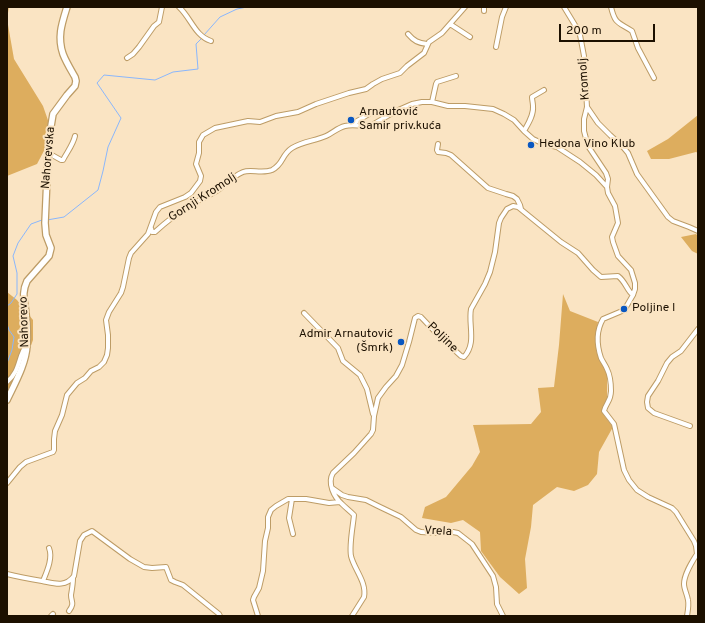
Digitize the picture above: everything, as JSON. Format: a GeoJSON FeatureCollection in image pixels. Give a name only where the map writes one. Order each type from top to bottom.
{"type":"FeatureCollection","features":[{"type":"Feature","properties":{"kind":"street","name":"Nahorevska"},"geometry":{"type":"LineString","coordinates":[[51,248],[46,235],[45,220],[51,126],[54,114],[75,86],[76,81],[63,56],[61,45],[60,36],[67,7]]}},
{"type":"Feature","properties":{"kind":"street"},"geometry":{"type":"LineString","coordinates":[[127,58],[133,54],[154,26],[159,22],[162,7]]}},
{"type":"Feature","properties":{"kind":"street"},"geometry":{"type":"LineString","coordinates":[[179,7],[203,38],[211,41]]}},
{"type":"Feature","properties":{"kind":"street"},"geometry":{"type":"LineString","coordinates":[[7,483],[26,462],[53,452],[55,431],[62,415],[67,395],[77,383],[104,362],[108,348],[106,320],[109,312],[121,293],[131,253],[144,238],[150,228],[156,212],[160,207],[181,200],[191,193],[200,182],[201,176],[196,164],[199,153],[199,142],[203,135],[215,128],[248,121],[260,122],[276,116],[298,112],[316,104],[366,89],[382,79],[400,73],[406,66],[424,53],[427,44],[442,33],[464,7]]}},
{"type":"Feature","properties":{"kind":"street"},"geometry":{"type":"LineString","coordinates":[[496,47],[502,16],[506,7]]}},
{"type":"Feature","properties":{"kind":"street","name":"Kromolj"},"geometry":{"type":"LineString","coordinates":[[564,7],[580,35],[584,56],[587,107]]}},
{"type":"Feature","properties":{"kind":"street"},"geometry":{"type":"LineString","coordinates":[[611,7],[616,20],[622,26],[632,31],[638,48],[654,78]]}},
{"type":"Feature","properties":{"kind":"street"},"geometry":{"type":"LineString","coordinates":[[450,24],[470,37]]}},
{"type":"Feature","properties":{"kind":"street"},"geometry":{"type":"LineString","coordinates":[[408,34],[415,41],[427,44]]}},
{"type":"Feature","properties":{"kind":"street"},"geometry":{"type":"LineString","coordinates":[[432,102],[437,82],[456,76]]}},
{"type":"Feature","properties":{"kind":"street"},"geometry":{"type":"LineString","coordinates":[[524,131],[530,121],[534,108],[532,97],[544,90]]}},
{"type":"Feature","properties":{"kind":"street","name":"Gornji Kromolj"},"geometry":{"type":"LineString","coordinates":[[150,228],[152,232],[155,232],[171,217],[218,190],[240,173],[246,171],[265,172],[278,167],[286,152],[304,142],[326,137],[338,128],[345,126],[372,125],[396,111],[412,104],[432,102],[448,106],[493,109],[504,114],[514,120],[533,138],[544,144],[558,148],[580,162],[596,174],[607,187]]}},
{"type":"Feature","properties":{"kind":"street"},"geometry":{"type":"LineString","coordinates":[[587,107],[584,119],[584,131],[588,146],[606,173],[608,179],[608,193],[615,206],[618,223],[612,237],[613,242],[618,256],[631,270],[635,283],[635,289],[628,304],[622,311],[603,319],[598,335],[598,346],[602,360],[608,371],[611,390],[610,400],[604,411],[614,424],[624,470],[628,480],[637,490],[672,508],[694,541],[697,555],[684,582],[689,607],[687,616]]}},
{"type":"Feature","properties":{"kind":"street"},"geometry":{"type":"LineString","coordinates":[[587,107],[598,123],[628,153],[637,174],[668,217],[673,221],[689,226],[698,231]]}},
{"type":"Feature","properties":{"kind":"street"},"geometry":{"type":"LineString","coordinates":[[350,125],[372,111]]}},
{"type":"Feature","properties":{"kind":"street"},"geometry":{"type":"LineString","coordinates":[[48,155],[52,155],[60,160],[63,160],[65,154],[73,143],[75,136]]}},
{"type":"Feature","properties":{"kind":"street"},"geometry":{"type":"LineString","coordinates":[[438,144],[438,152],[451,155],[488,188],[513,196],[517,199],[521,209],[535,222],[578,253],[601,277],[618,276],[622,279],[633,295]]}},
{"type":"Feature","properties":{"kind":"street","name":"Poljine"},"geometry":{"type":"LineString","coordinates":[[332,488],[331,476],[333,473],[354,453],[373,430],[378,398],[396,376],[402,364],[415,318],[418,316],[421,317],[438,335],[462,356],[466,356],[472,333],[470,309],[485,284],[490,272],[495,252],[498,223],[508,209],[513,206],[521,209]]}},
{"type":"Feature","properties":{"kind":"street","name":"Nahorevo"},"geometry":{"type":"LineString","coordinates":[[7,400],[24,361],[28,344],[26,312],[23,299],[25,285],[49,256],[51,248]]}},
{"type":"Feature","properties":{"kind":"street"},"geometry":{"type":"LineString","coordinates":[[304,313],[338,348],[343,361],[360,375],[368,389],[374,416]]}},
{"type":"Feature","properties":{"kind":"street"},"geometry":{"type":"LineString","coordinates":[[690,426],[654,413],[648,408],[647,402],[648,396],[667,363],[672,357],[681,351],[698,329]]}},
{"type":"Feature","properties":{"kind":"street"},"geometry":{"type":"LineString","coordinates":[[7,382],[15,373],[23,350],[28,344]]}},
{"type":"Feature","properties":{"kind":"street"},"geometry":{"type":"LineString","coordinates":[[332,488],[340,502],[354,515],[350,551],[365,593],[352,616]]}},
{"type":"Feature","properties":{"kind":"street","name":"Vrela"},"geometry":{"type":"LineString","coordinates":[[332,488],[342,495],[366,500],[401,517],[416,530],[421,532],[458,533],[472,544],[493,576],[496,587],[497,604],[503,616]]}},
{"type":"Feature","properties":{"kind":"street"},"geometry":{"type":"LineString","coordinates":[[258,616],[253,600],[259,588],[263,571],[265,541],[270,512],[276,506],[288,499],[340,502]]}},
{"type":"Feature","properties":{"kind":"street"},"geometry":{"type":"LineString","coordinates":[[292,499],[289,518],[293,534]]}},
{"type":"Feature","properties":{"kind":"street"},"geometry":{"type":"LineString","coordinates":[[69,611],[73,603],[71,596],[73,589],[73,577],[80,541],[84,536],[92,531],[130,559],[144,567],[166,567],[171,580],[183,585],[220,616]]}},
{"type":"Feature","properties":{"kind":"street"},"geometry":{"type":"LineString","coordinates":[[43,581],[51,556],[50,548]]}},
{"type":"Feature","properties":{"kind":"street"},"geometry":{"type":"LineString","coordinates":[[7,574],[54,584],[71,580],[73,577]]}},
{"type":"Feature","properties":{"kind":"shaded area"},"geometry":{"type":"Polygon","coordinates":[[[7,7],[9,7],[7,19],[7,7]]]}},
{"type":"Feature","properties":{"kind":"shaded area"},"geometry":{"type":"Polygon","coordinates":[[[7,19],[14,59],[43,106],[50,126],[46,147],[37,164],[7,176],[7,19]]]}},
{"type":"Feature","properties":{"kind":"shaded area"},"geometry":{"type":"Polygon","coordinates":[[[698,115],[698,153],[696,152],[669,159],[651,159],[647,151],[668,139],[698,115]]]}},
{"type":"Feature","properties":{"kind":"shaded area"},"geometry":{"type":"Polygon","coordinates":[[[696,234],[698,236],[698,254],[692,251],[681,237],[696,234]]]}},
{"type":"Feature","properties":{"kind":"shaded area"},"geometry":{"type":"Polygon","coordinates":[[[7,292],[17,300],[33,320],[33,340],[18,382],[7,389],[7,292]]]}},
{"type":"Feature","properties":{"kind":"shaded area"},"geometry":{"type":"Polygon","coordinates":[[[563,294],[570,311],[598,322],[595,341],[597,353],[607,372],[607,397],[603,414],[613,427],[599,452],[597,474],[588,485],[574,491],[557,487],[533,505],[531,527],[525,559],[527,588],[519,594],[500,577],[481,551],[480,532],[463,520],[451,523],[422,518],[425,507],[446,497],[472,466],[480,452],[473,425],[531,424],[541,412],[538,388],[554,387],[563,294]]]}},
{"type":"Feature","properties":{"kind":"waterway"},"geometry":{"type":"LineString","coordinates":[[204,35],[220,17],[237,9],[247,7]]}},
{"type":"Feature","properties":{"kind":"waterway"},"geometry":{"type":"LineString","coordinates":[[47,220],[64,217],[98,190],[108,147],[121,118],[97,83],[104,75],[155,80],[173,72],[198,69],[196,44],[202,38]]}},
{"type":"Feature","properties":{"kind":"waterway"},"geometry":{"type":"LineString","coordinates":[[7,306],[17,294],[17,273],[13,256],[18,243],[31,224],[42,220]]}},
{"type":"Feature","properties":{"kind":"waterway"},"geometry":{"type":"LineString","coordinates":[[7,324],[14,337],[12,350],[7,363]]}},
{"type":"Feature","properties":{"kind":"place","name":"Arnautović Samir priv.kuća"},"geometry":{"type":"Point","coordinates":[351,120]}},
{"type":"Feature","properties":{"kind":"place","name":"Hedona Vino Klub"},"geometry":{"type":"Point","coordinates":[531,145]}},
{"type":"Feature","properties":{"kind":"place","name":"Poljine I"},"geometry":{"type":"Point","coordinates":[624,309]}},
{"type":"Feature","properties":{"kind":"place","name":"Admir Arnautović (Šmrk)"},"geometry":{"type":"Point","coordinates":[401,342]}}]}
